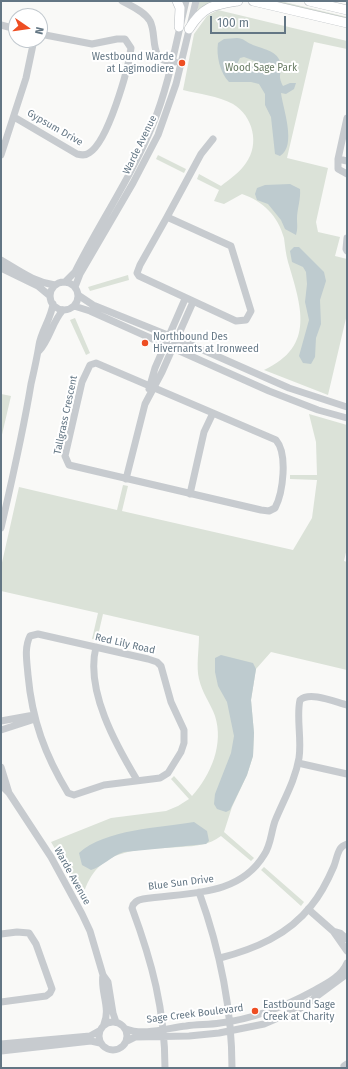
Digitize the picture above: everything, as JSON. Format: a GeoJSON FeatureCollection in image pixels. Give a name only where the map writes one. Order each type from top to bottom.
{"type":"FeatureCollection","features":[{"type":"Feature","properties":{"kind":"main road"},"geometry":{"type":"LineString","coordinates":[[177,1],[180,8],[179,27]]}},
{"type":"Feature","properties":{"kind":"main road"},"geometry":{"type":"LineString","coordinates":[[190,29],[204,10],[217,4],[238,1]]}},
{"type":"Feature","properties":{"kind":"main road"},"geometry":{"type":"LineString","coordinates":[[253,1],[347,24]]}},
{"type":"Feature","properties":{"kind":"main road"},"geometry":{"type":"LineString","coordinates":[[309,1],[347,10]]}},
{"type":"Feature","properties":{"kind":"street"},"geometry":{"type":"LineString","coordinates":[[122,1],[146,16],[151,22],[154,48],[159,57],[171,62],[177,62],[183,56]]}},
{"type":"Feature","properties":{"kind":"street","name":"Warde Avenue"},"geometry":{"type":"LineString","coordinates":[[65,282],[75,272],[140,153],[160,107],[186,1]]}},
{"type":"Feature","properties":{"kind":"street","name":"Warde Avenue"},"geometry":{"type":"LineString","coordinates":[[76,287],[80,274],[136,177],[158,135],[171,101],[196,1]]}},
{"type":"Feature","properties":{"kind":"street","name":"Gypsum Drive"},"geometry":{"type":"LineString","coordinates":[[14,117],[77,154],[86,155],[93,150],[102,135],[122,89],[131,48],[125,39],[117,38],[92,44],[48,36]]}},
{"type":"Feature","properties":{"kind":"street"},"geometry":{"type":"LineString","coordinates":[[1,155],[14,117],[32,48]]}},
{"type":"Feature","properties":{"kind":"street"},"geometry":{"type":"LineString","coordinates":[[347,118],[338,159],[338,169],[347,174]]}},
{"type":"Feature","properties":{"kind":"street"},"geometry":{"type":"LineString","coordinates":[[167,217],[231,246],[251,311],[248,318],[240,322],[141,279],[137,273],[167,217],[201,154],[213,139]]}},
{"type":"Feature","properties":{"kind":"street"},"geometry":{"type":"LineString","coordinates":[[338,159],[347,161]]}},
{"type":"Feature","properties":{"kind":"street"},"geometry":{"type":"LineString","coordinates":[[1,260],[36,281],[55,285],[65,282],[76,287],[78,295],[74,306]]}},
{"type":"Feature","properties":{"kind":"street"},"geometry":{"type":"LineString","coordinates":[[1,268],[38,286],[50,296],[53,304],[51,315],[39,345],[24,425],[1,528]]}},
{"type":"Feature","properties":{"kind":"street"},"geometry":{"type":"LineString","coordinates":[[50,296],[55,285]]}},
{"type":"Feature","properties":{"kind":"street"},"geometry":{"type":"LineString","coordinates":[[78,295],[93,305],[289,388],[347,406]]}},
{"type":"Feature","properties":{"kind":"street"},"geometry":{"type":"LineString","coordinates":[[126,479],[142,412],[165,346],[185,298]]}},
{"type":"Feature","properties":{"kind":"street"},"geometry":{"type":"LineString","coordinates":[[152,386],[173,349],[193,302]]}},
{"type":"Feature","properties":{"kind":"street"},"geometry":{"type":"LineString","coordinates":[[53,304],[63,310]]}},
{"type":"Feature","properties":{"kind":"street"},"geometry":{"type":"LineString","coordinates":[[39,351],[44,346],[56,317],[63,310],[74,306],[90,311],[269,392],[318,410],[347,418]]}},
{"type":"Feature","properties":{"kind":"street","name":"Tallgrass Crescent"},"geometry":{"type":"LineString","coordinates":[[96,362],[152,386],[276,440],[279,443],[283,472],[279,498],[275,508],[269,511],[190,494],[73,467],[66,462],[65,456],[82,382],[90,365],[96,362]]}},
{"type":"Feature","properties":{"kind":"street"},"geometry":{"type":"LineString","coordinates":[[190,494],[204,432],[213,413]]}},
{"type":"Feature","properties":{"kind":"street","name":"Red Lily Road"},"geometry":{"type":"LineString","coordinates":[[38,634],[96,647],[158,662],[161,666],[171,702],[184,730],[184,743],[181,752],[168,773],[160,778],[104,785],[74,795],[68,793],[52,767],[34,717],[26,660],[26,644],[30,636],[38,634]]}},
{"type":"Feature","properties":{"kind":"street"},"geometry":{"type":"LineString","coordinates":[[96,647],[94,654],[95,675],[98,696],[106,722],[120,752],[137,780]]}},
{"type":"Feature","properties":{"kind":"street","name":"Blue Sun Drive"},"geometry":{"type":"LineString","coordinates":[[164,1033],[156,981],[146,944],[132,908],[133,905],[137,900],[219,889],[237,881],[255,867],[261,860],[268,846],[276,819],[292,785],[298,763],[300,742],[300,700],[303,697],[310,696],[347,705]]}},
{"type":"Feature","properties":{"kind":"street"},"geometry":{"type":"LineString","coordinates":[[1,721],[34,717]]}},
{"type":"Feature","properties":{"kind":"street"},"geometry":{"type":"LineString","coordinates":[[1,730],[34,717]]}},
{"type":"Feature","properties":{"kind":"street"},"geometry":{"type":"LineString","coordinates":[[298,763],[347,774]]}},
{"type":"Feature","properties":{"kind":"street","name":"Warde Avenue"},"geometry":{"type":"LineString","coordinates":[[1,767],[9,793]]}},
{"type":"Feature","properties":{"kind":"street","name":"Warde Avenue"},"geometry":{"type":"LineString","coordinates":[[1,785],[9,793],[51,857],[82,914],[90,931],[103,975],[108,982],[116,1022]]}},
{"type":"Feature","properties":{"kind":"street"},"geometry":{"type":"LineString","coordinates":[[220,958],[243,952],[266,942],[292,925],[308,909],[327,882],[341,848],[347,844]]}},
{"type":"Feature","properties":{"kind":"street"},"geometry":{"type":"LineString","coordinates":[[199,892],[220,958],[230,1027],[232,1068]]}},
{"type":"Feature","properties":{"kind":"street"},"geometry":{"type":"LineString","coordinates":[[308,909],[333,931],[347,951]]}},
{"type":"Feature","properties":{"kind":"street"},"geometry":{"type":"LineString","coordinates":[[333,931],[340,933],[347,938]]}},
{"type":"Feature","properties":{"kind":"street"},"geometry":{"type":"LineString","coordinates":[[1,934],[29,933],[36,944],[52,989],[46,996],[1,1002]]}},
{"type":"Feature","properties":{"kind":"street","name":"Sage Creek Boulevard"},"geometry":{"type":"LineString","coordinates":[[126,1029],[135,1032],[189,1036],[230,1027],[297,999],[336,977],[347,963]]}},
{"type":"Feature","properties":{"kind":"street","name":"Sage Creek Boulevard"},"geometry":{"type":"LineString","coordinates":[[126,1040],[135,1037],[164,1033],[264,1024],[288,1014],[312,1000],[347,974]]}},
{"type":"Feature","properties":{"kind":"street","name":"Warde Avenue"},"geometry":{"type":"LineString","coordinates":[[103,975],[102,983],[107,1015],[104,1024]]}},
{"type":"Feature","properties":{"kind":"street"},"geometry":{"type":"LineString","coordinates":[[1,1044],[90,1036],[99,1031],[104,1024],[116,1022],[126,1029],[126,1040],[121,1048],[113,1050],[106,1048],[100,1043],[91,1041],[1,1051]]}},
{"type":"Feature","properties":{"kind":"street"},"geometry":{"type":"LineString","coordinates":[[99,1031],[100,1043]]}},
{"type":"Feature","properties":{"kind":"street"},"geometry":{"type":"LineString","coordinates":[[164,1033],[165,1068]]}},
{"type":"Feature","properties":{"kind":"green space"},"geometry":{"type":"Polygon","coordinates":[[[199,1],[220,1],[197,12],[199,1]]]}},
{"type":"Feature","properties":{"kind":"green space"},"geometry":{"type":"Polygon","coordinates":[[[270,1],[280,1],[347,17],[347,19],[270,1]]]}},
{"type":"Feature","properties":{"kind":"green space","name":"Wood Sage Park"},"geometry":{"type":"Polygon","coordinates":[[[218,10],[347,41],[347,49],[314,42],[287,158],[328,168],[316,222],[318,232],[340,237],[335,256],[347,259],[347,314],[328,395],[264,370],[280,360],[292,349],[298,337],[300,324],[300,309],[287,259],[284,238],[274,216],[263,205],[242,194],[224,204],[214,201],[219,190],[197,179],[199,174],[221,186],[244,166],[253,147],[250,123],[240,109],[221,99],[183,90],[194,34],[207,16],[218,10]]]}},
{"type":"Feature","properties":{"kind":"green space"},"geometry":{"type":"Polygon","coordinates":[[[158,155],[186,169],[184,173],[156,159],[158,155]]]}},
{"type":"Feature","properties":{"kind":"green space"},"geometry":{"type":"Polygon","coordinates":[[[128,275],[129,280],[90,291],[88,287],[128,275]]]}},
{"type":"Feature","properties":{"kind":"green space"},"geometry":{"type":"Polygon","coordinates":[[[75,318],[90,353],[86,355],[70,320],[75,318]]]}},
{"type":"Feature","properties":{"kind":"green space"},"geometry":{"type":"Polygon","coordinates":[[[1,394],[11,396],[1,439],[1,394]]]}},
{"type":"Feature","properties":{"kind":"green space"},"geometry":{"type":"Polygon","coordinates":[[[309,414],[347,425],[347,548],[344,561],[347,562],[347,670],[271,652],[256,669],[251,700],[254,733],[253,756],[247,775],[232,807],[224,832],[254,858],[251,861],[221,836],[207,843],[187,847],[135,851],[121,854],[109,859],[98,868],[89,880],[83,896],[51,842],[111,818],[166,811],[189,799],[171,779],[174,776],[192,796],[205,779],[214,759],[217,748],[217,727],[215,716],[202,689],[198,674],[199,636],[103,614],[97,640],[92,639],[98,613],[1,591],[1,567],[19,487],[117,510],[123,485],[128,486],[122,511],[293,550],[312,518],[317,480],[290,479],[290,475],[317,475],[316,442],[309,414]]]}},
{"type":"Feature","properties":{"kind":"green space"},"geometry":{"type":"Polygon","coordinates":[[[264,867],[304,902],[301,906],[261,870],[264,867]]]}},
{"type":"Feature","properties":{"kind":"shaded area"},"geometry":{"type":"Polygon","coordinates":[[[224,39],[241,39],[273,53],[280,60],[280,79],[283,86],[290,83],[296,83],[294,89],[286,94],[281,93],[288,127],[288,144],[285,151],[280,156],[275,154],[271,117],[265,105],[265,94],[259,84],[251,82],[229,82],[223,74],[218,58],[218,43],[224,39]],[[244,57],[240,58],[235,68],[258,65],[255,61],[244,57]]]}},
{"type":"Feature","properties":{"kind":"shaded area"},"geometry":{"type":"Polygon","coordinates":[[[290,184],[300,189],[296,235],[285,229],[281,220],[268,204],[257,200],[255,194],[257,188],[265,185],[290,184]]]}},
{"type":"Feature","properties":{"kind":"shaded area"},"geometry":{"type":"Polygon","coordinates":[[[294,247],[299,247],[324,272],[326,281],[320,300],[321,324],[316,338],[315,357],[311,364],[303,363],[299,356],[309,320],[305,302],[307,284],[306,272],[303,267],[292,262],[290,251],[294,247]]]}},
{"type":"Feature","properties":{"kind":"shaded area"},"geometry":{"type":"Polygon","coordinates":[[[221,655],[253,663],[256,669],[251,700],[254,733],[253,756],[247,775],[230,810],[226,812],[217,809],[214,804],[215,794],[231,753],[234,736],[227,702],[218,686],[215,672],[215,658],[221,655]]]}},
{"type":"Feature","properties":{"kind":"shaded area"},"geometry":{"type":"Polygon","coordinates":[[[194,822],[207,831],[209,841],[206,844],[124,852],[91,870],[82,865],[79,853],[90,845],[103,839],[118,834],[150,828],[194,822]]]}},
{"type":"Feature","properties":{"kind":"place","name":"Westbound Warde at Lagimodiere"},"geometry":{"type":"Point","coordinates":[182,63]}},
{"type":"Feature","properties":{"kind":"place","name":"Northbound Des Hivernants at Ironweed"},"geometry":{"type":"Point","coordinates":[145,343]}},
{"type":"Feature","properties":{"kind":"place","name":"Eastbound Sage Creek at Charity"},"geometry":{"type":"Point","coordinates":[255,1011]}}]}
